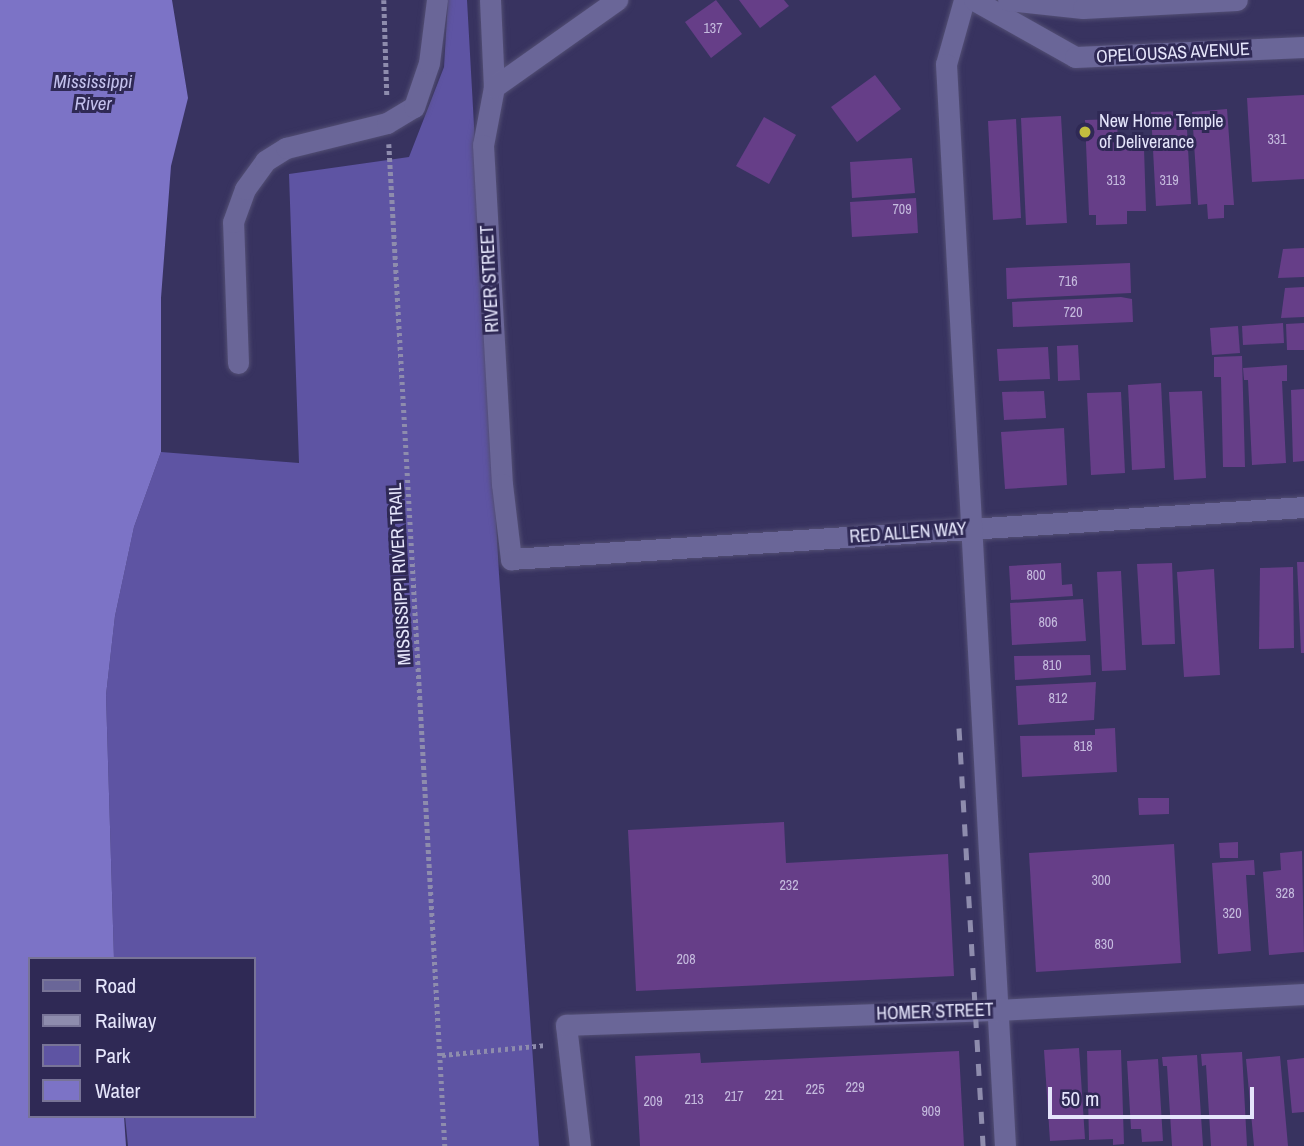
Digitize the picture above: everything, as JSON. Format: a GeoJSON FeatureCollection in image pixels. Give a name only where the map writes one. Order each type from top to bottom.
{"type":"FeatureCollection","features":[{"type":"Feature","properties":{"kind":"street"},"geometry":{"type":"LineString","coordinates":[[238,363],[233,222],[245,189],[265,161],[286,148],[387,124],[408,112],[423,90],[437,0]]}},
{"type":"Feature","properties":{"kind":"street","name":"RIVER STREET"},"geometry":{"type":"LineString","coordinates":[[490,0],[494,87],[484,145],[502,484],[511,559]]}},
{"type":"Feature","properties":{"kind":"street"},"geometry":{"type":"LineString","coordinates":[[494,87],[617,0]]}},
{"type":"Feature","properties":{"kind":"street"},"geometry":{"type":"LineString","coordinates":[[964,0],[946,64],[1005,1146]]}},
{"type":"Feature","properties":{"kind":"street","name":"OPELOUSAS AVENUE"},"geometry":{"type":"LineString","coordinates":[[974,0],[1075,57],[1304,47]]}},
{"type":"Feature","properties":{"kind":"street"},"geometry":{"type":"LineString","coordinates":[[1007,0],[1083,8],[1237,0]]}},
{"type":"Feature","properties":{"kind":"street","name":"RED ALLEN WAY"},"geometry":{"type":"LineString","coordinates":[[511,559],[1304,507]]}},
{"type":"Feature","properties":{"kind":"street","name":"HOMER STREET"},"geometry":{"type":"LineString","coordinates":[[566,1025],[998,1010],[1304,994]]}},
{"type":"Feature","properties":{"kind":"street"},"geometry":{"type":"LineString","coordinates":[[566,1025],[580,1146]]}},
{"type":"Feature","properties":{"kind":"path","name":"MISSISSIPPI RIVER TRAIL"},"geometry":{"type":"LineString","coordinates":[[384,0],[387,124],[442,1055],[445,1146]]}},
{"type":"Feature","properties":{"kind":"path"},"geometry":{"type":"LineString","coordinates":[[442,1055],[543,1047],[566,1025]]}},
{"type":"Feature","properties":{"kind":"green space"},"geometry":{"type":"Polygon","coordinates":[[[448,0],[467,0],[499,574],[539,1146],[128,1146],[125,1118],[256,1118],[256,957],[114,957],[106,695],[115,616],[134,527],[161,452],[299,463],[289,174],[409,157],[444,67],[448,0]]]}},
{"type":"Feature","properties":{"kind":"water","name":"Mississippi River"},"geometry":{"type":"Polygon","coordinates":[[[0,0],[172,0],[188,98],[171,166],[161,298],[161,452],[134,527],[115,616],[106,695],[114,957],[28,957],[28,1118],[124,1118],[126,1146],[0,1146],[0,0]]]}},
{"type":"Feature","properties":{"kind":"building"},"geometry":{"type":"Polygon","coordinates":[[[716,0],[742,34],[711,58],[685,22],[716,0]]]}},
{"type":"Feature","properties":{"kind":"building"},"geometry":{"type":"Polygon","coordinates":[[[739,0],[784,0],[789,6],[760,28],[739,0]]]}},
{"type":"Feature","properties":{"kind":"building"},"geometry":{"type":"Polygon","coordinates":[[[875,75],[901,109],[857,142],[831,107],[875,75]]]}},
{"type":"Feature","properties":{"kind":"building"},"geometry":{"type":"Polygon","coordinates":[[[1304,95],[1304,179],[1252,182],[1247,98],[1304,95]]]}},
{"type":"Feature","properties":{"kind":"building"},"geometry":{"type":"Polygon","coordinates":[[[1227,109],[1234,205],[1224,205],[1224,218],[1208,219],[1207,204],[1198,205],[1192,112],[1227,109]]]}},
{"type":"Feature","properties":{"kind":"building"},"geometry":{"type":"Polygon","coordinates":[[[1186,111],[1191,204],[1156,206],[1151,112],[1186,111]]]}},
{"type":"Feature","properties":{"kind":"building"},"geometry":{"type":"Polygon","coordinates":[[[1061,116],[1067,223],[1026,225],[1021,118],[1061,116]]]}},
{"type":"Feature","properties":{"kind":"building"},"geometry":{"type":"Polygon","coordinates":[[[764,117],[796,135],[769,184],[736,166],[764,117]]]}},
{"type":"Feature","properties":{"kind":"building"},"geometry":{"type":"Polygon","coordinates":[[[1016,119],[1021,218],[993,220],[988,121],[1016,119]]]}},
{"type":"Feature","properties":{"kind":"building"},"geometry":{"type":"Polygon","coordinates":[[[1117,119],[1118,149],[1144,148],[1146,211],[1127,211],[1127,224],[1096,225],[1096,215],[1089,215],[1085,120],[1117,119]]]}},
{"type":"Feature","properties":{"kind":"building"},"geometry":{"type":"Polygon","coordinates":[[[912,158],[915,193],[852,198],[850,162],[912,158]]]}},
{"type":"Feature","properties":{"kind":"building"},"geometry":{"type":"Polygon","coordinates":[[[916,198],[918,233],[852,237],[850,202],[916,198]]]}},
{"type":"Feature","properties":{"kind":"building"},"geometry":{"type":"Polygon","coordinates":[[[1304,248],[1304,277],[1278,278],[1283,249],[1304,248]]]}},
{"type":"Feature","properties":{"kind":"building"},"geometry":{"type":"Polygon","coordinates":[[[1130,263],[1131,293],[1007,299],[1006,268],[1130,263]]]}},
{"type":"Feature","properties":{"kind":"building"},"geometry":{"type":"Polygon","coordinates":[[[1304,287],[1304,317],[1281,318],[1285,288],[1304,287]]]}},
{"type":"Feature","properties":{"kind":"building"},"geometry":{"type":"Polygon","coordinates":[[[1121,297],[1132,299],[1133,322],[1013,327],[1012,302],[1121,297]]]}},
{"type":"Feature","properties":{"kind":"building"},"geometry":{"type":"Polygon","coordinates":[[[1283,323],[1284,343],[1243,345],[1242,326],[1283,323]]]}},
{"type":"Feature","properties":{"kind":"building"},"geometry":{"type":"Polygon","coordinates":[[[1304,323],[1304,350],[1287,350],[1286,324],[1304,323]]]}},
{"type":"Feature","properties":{"kind":"building"},"geometry":{"type":"Polygon","coordinates":[[[1238,326],[1240,353],[1212,355],[1210,328],[1238,326]]]}},
{"type":"Feature","properties":{"kind":"building"},"geometry":{"type":"Polygon","coordinates":[[[1078,345],[1080,380],[1058,381],[1057,346],[1078,345]]]}},
{"type":"Feature","properties":{"kind":"building"},"geometry":{"type":"Polygon","coordinates":[[[1048,347],[1050,379],[999,381],[997,349],[1048,347]]]}},
{"type":"Feature","properties":{"kind":"building"},"geometry":{"type":"Polygon","coordinates":[[[1242,356],[1245,467],[1223,467],[1221,377],[1214,377],[1214,357],[1242,356]]]}},
{"type":"Feature","properties":{"kind":"building"},"geometry":{"type":"Polygon","coordinates":[[[1287,365],[1287,381],[1282,381],[1286,463],[1252,465],[1248,380],[1244,380],[1243,368],[1287,365]]]}},
{"type":"Feature","properties":{"kind":"building"},"geometry":{"type":"Polygon","coordinates":[[[1161,383],[1165,468],[1132,470],[1128,385],[1161,383]]]}},
{"type":"Feature","properties":{"kind":"building"},"geometry":{"type":"Polygon","coordinates":[[[1304,389],[1304,461],[1293,462],[1291,390],[1304,389]]]}},
{"type":"Feature","properties":{"kind":"building"},"geometry":{"type":"Polygon","coordinates":[[[1044,391],[1046,418],[1004,420],[1002,392],[1044,391]]]}},
{"type":"Feature","properties":{"kind":"building"},"geometry":{"type":"Polygon","coordinates":[[[1202,391],[1206,478],[1174,480],[1169,392],[1202,391]]]}},
{"type":"Feature","properties":{"kind":"building"},"geometry":{"type":"Polygon","coordinates":[[[1121,392],[1125,473],[1091,475],[1087,393],[1121,392]]]}},
{"type":"Feature","properties":{"kind":"building"},"geometry":{"type":"Polygon","coordinates":[[[1064,428],[1067,485],[1005,489],[1001,432],[1064,428]]]}},
{"type":"Feature","properties":{"kind":"building"},"geometry":{"type":"Polygon","coordinates":[[[1297,562],[1304,562],[1304,653],[1301,653],[1297,562]]]}},
{"type":"Feature","properties":{"kind":"building"},"geometry":{"type":"Polygon","coordinates":[[[1061,563],[1062,585],[1072,584],[1073,596],[1011,600],[1009,566],[1061,563]]]}},
{"type":"Feature","properties":{"kind":"building"},"geometry":{"type":"Polygon","coordinates":[[[1172,563],[1175,644],[1142,645],[1137,564],[1172,563]]]}},
{"type":"Feature","properties":{"kind":"building"},"geometry":{"type":"Polygon","coordinates":[[[1293,567],[1294,648],[1259,649],[1260,568],[1293,567]]]}},
{"type":"Feature","properties":{"kind":"building"},"geometry":{"type":"Polygon","coordinates":[[[1214,569],[1220,675],[1184,677],[1177,572],[1214,569]]]}},
{"type":"Feature","properties":{"kind":"building"},"geometry":{"type":"Polygon","coordinates":[[[1121,571],[1126,670],[1102,671],[1097,572],[1121,571]]]}},
{"type":"Feature","properties":{"kind":"building"},"geometry":{"type":"Polygon","coordinates":[[[1083,599],[1086,641],[1012,645],[1010,603],[1083,599]]]}},
{"type":"Feature","properties":{"kind":"building"},"geometry":{"type":"Polygon","coordinates":[[[1090,655],[1091,675],[1015,680],[1014,656],[1090,655]]]}},
{"type":"Feature","properties":{"kind":"building"},"geometry":{"type":"Polygon","coordinates":[[[1096,682],[1094,720],[1018,725],[1016,686],[1096,682]]]}},
{"type":"Feature","properties":{"kind":"building"},"geometry":{"type":"Polygon","coordinates":[[[1115,728],[1117,772],[1022,777],[1020,736],[1095,735],[1095,729],[1115,728]]]}},
{"type":"Feature","properties":{"kind":"building"},"geometry":{"type":"Polygon","coordinates":[[[1138,798],[1169,798],[1169,814],[1139,815],[1138,798]]]}},
{"type":"Feature","properties":{"kind":"building"},"geometry":{"type":"Polygon","coordinates":[[[784,822],[786,863],[948,854],[954,976],[636,991],[628,830],[784,822]]]}},
{"type":"Feature","properties":{"kind":"building"},"geometry":{"type":"Polygon","coordinates":[[[1238,842],[1238,858],[1220,858],[1219,843],[1238,842]]]}},
{"type":"Feature","properties":{"kind":"building"},"geometry":{"type":"Polygon","coordinates":[[[1174,844],[1181,963],[1036,972],[1029,853],[1174,844]]]}},
{"type":"Feature","properties":{"kind":"building"},"geometry":{"type":"Polygon","coordinates":[[[1302,851],[1304,952],[1269,955],[1263,872],[1281,870],[1280,853],[1302,851]]]}},
{"type":"Feature","properties":{"kind":"building"},"geometry":{"type":"Polygon","coordinates":[[[1254,860],[1255,875],[1246,875],[1251,951],[1218,954],[1212,863],[1254,860]]]}},
{"type":"Feature","properties":{"kind":"building"},"geometry":{"type":"Polygon","coordinates":[[[1079,1048],[1085,1139],[1050,1141],[1044,1050],[1079,1048]]]}},
{"type":"Feature","properties":{"kind":"building"},"geometry":{"type":"Polygon","coordinates":[[[1121,1050],[1124,1144],[1113,1145],[1113,1139],[1089,1140],[1087,1051],[1121,1050]]]}},
{"type":"Feature","properties":{"kind":"building"},"geometry":{"type":"Polygon","coordinates":[[[959,1051],[964,1146],[640,1146],[635,1056],[700,1053],[701,1063],[959,1051]]]}},
{"type":"Feature","properties":{"kind":"building"},"geometry":{"type":"Polygon","coordinates":[[[1242,1052],[1247,1146],[1211,1146],[1206,1065],[1202,1066],[1201,1054],[1242,1052]]]}},
{"type":"Feature","properties":{"kind":"building"},"geometry":{"type":"Polygon","coordinates":[[[1197,1055],[1203,1146],[1172,1146],[1167,1066],[1163,1066],[1162,1057],[1197,1055]]]}},
{"type":"Feature","properties":{"kind":"building"},"geometry":{"type":"Polygon","coordinates":[[[1280,1056],[1288,1146],[1254,1146],[1246,1059],[1280,1056]]]}},
{"type":"Feature","properties":{"kind":"building"},"geometry":{"type":"Polygon","coordinates":[[[1304,1058],[1304,1112],[1292,1113],[1287,1060],[1304,1058]]]}},
{"type":"Feature","properties":{"kind":"building"},"geometry":{"type":"Polygon","coordinates":[[[1158,1059],[1163,1141],[1142,1142],[1141,1129],[1131,1129],[1127,1061],[1158,1059]]]}},
{"type":"Feature","properties":{"kind":"railway"},"geometry":{"type":"LineString","coordinates":[[959,728],[983,1146]]}},
{"type":"Feature","properties":{"kind":"place","name":"New Home Temple of Deliverance"},"geometry":{"type":"Point","coordinates":[1085,132]}}]}
